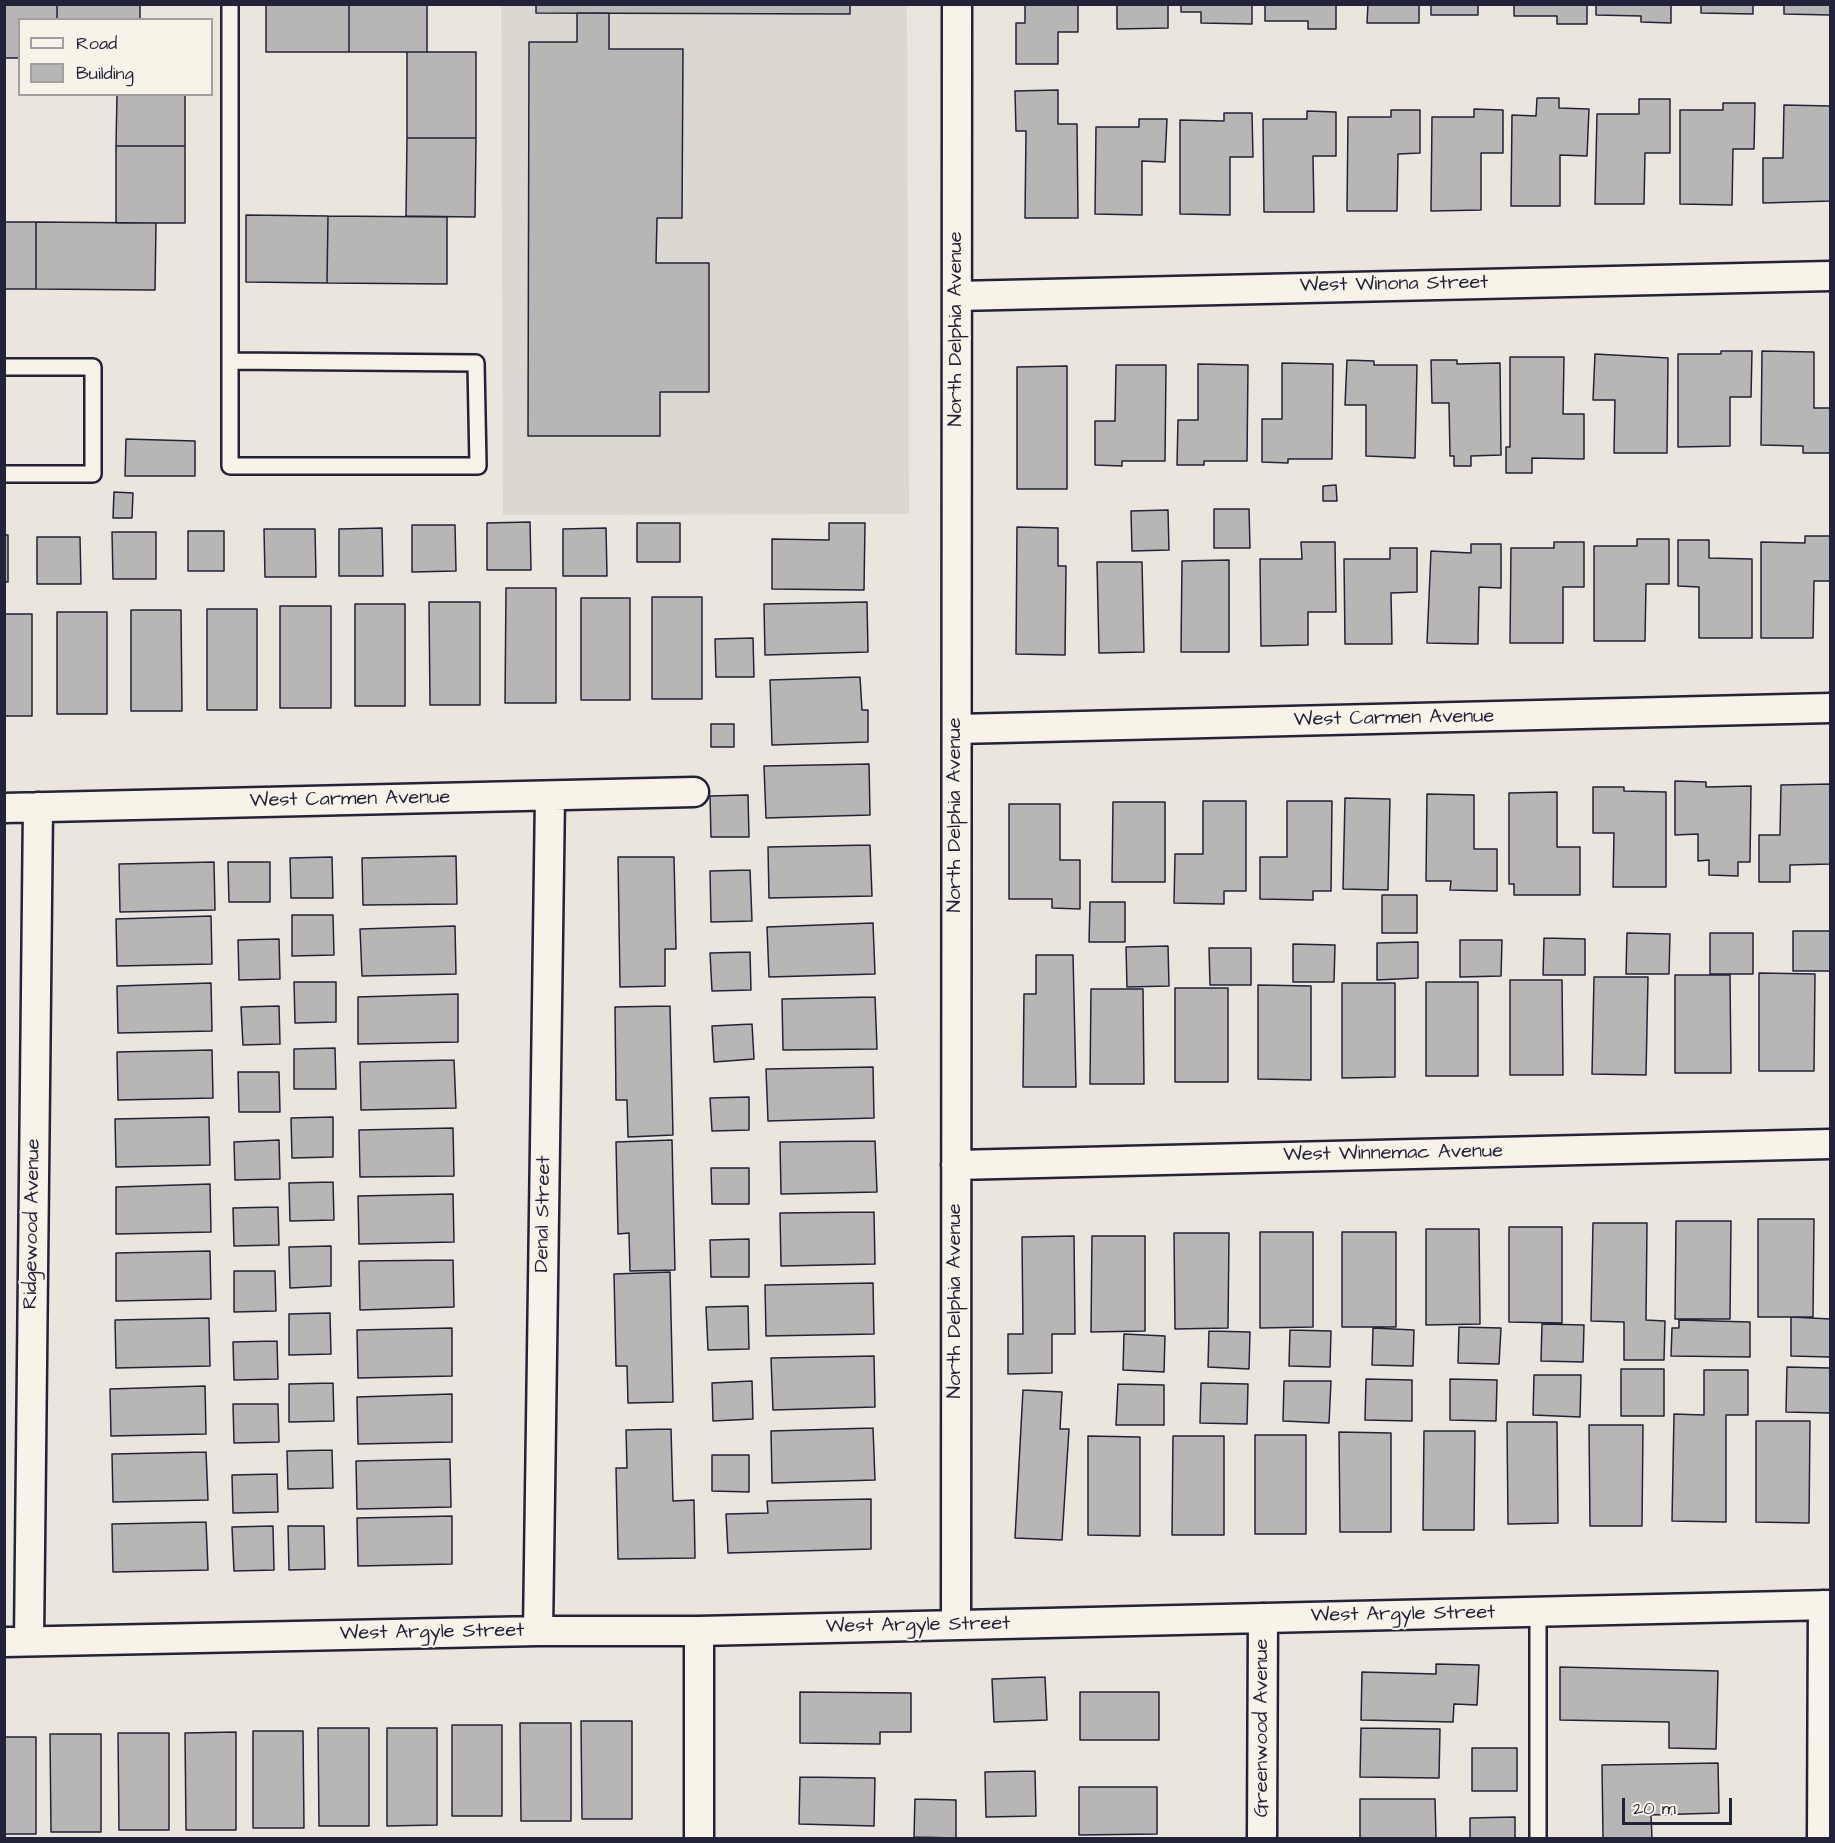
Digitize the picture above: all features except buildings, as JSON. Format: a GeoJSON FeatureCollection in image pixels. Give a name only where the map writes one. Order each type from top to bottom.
{"type":"FeatureCollection","features":[{"type":"Feature","properties":{"kind":"street","name":"North Delphia Avenue"},"geometry":{"type":"LineString","coordinates":[[956,1625],[957,4]]}},
{"type":"Feature","properties":{"kind":"street","name":"West Winona Street"},"geometry":{"type":"LineString","coordinates":[[957,296],[1830,276]]}},
{"type":"Feature","properties":{"kind":"street","name":"West Carmen Avenue"},"geometry":{"type":"LineString","coordinates":[[957,729],[1830,708]]}},
{"type":"Feature","properties":{"kind":"street","name":"West Carmen Avenue"},"geometry":{"type":"LineString","coordinates":[[4,808],[694,792]]}},
{"type":"Feature","properties":{"kind":"street","name":"Denal Street"},"geometry":{"type":"LineString","coordinates":[[538,1631],[550,796]]}},
{"type":"Feature","properties":{"kind":"street","name":"Ridgewood Avenue"},"geometry":{"type":"LineString","coordinates":[[17,1641],[38,807]]}},
{"type":"Feature","properties":{"kind":"street","name":"West Winnemac Avenue"},"geometry":{"type":"LineString","coordinates":[[956,1165],[1830,1144]]}},
{"type":"Feature","properties":{"kind":"street","name":"West Argyle Street"},"geometry":{"type":"LineString","coordinates":[[17,1641],[538,1631],[699,1631],[1827,1605]]}},
{"type":"Feature","properties":{"kind":"street"},"geometry":{"type":"LineString","coordinates":[[1822,1839],[1827,1605]]}},
{"type":"Feature","properties":{"kind":"street","name":"Greenwood Avenue"},"geometry":{"type":"LineString","coordinates":[[1262,1839],[1263,1618]]}},
{"type":"Feature","properties":{"kind":"street"},"geometry":{"type":"LineString","coordinates":[[699,1631],[699,1839]]}},
{"type":"Feature","properties":{"kind":"lane"},"geometry":{"type":"LineString","coordinates":[[230,4],[230,362],[230,466],[478,466],[476,363],[230,362]]}},
{"type":"Feature","properties":{"kind":"lane"},"geometry":{"type":"LineString","coordinates":[[4,367],[93,367],[93,474],[4,474]]}},
{"type":"Feature","properties":{"kind":"lane"},"geometry":{"type":"LineString","coordinates":[[1538,1611],[1538,1839]]}},
{"type":"Feature","properties":{"kind":"shaded area"},"geometry":{"type":"Polygon","coordinates":[[[501,5],[907,5],[909,514],[503,515],[501,5]]]}}]}
